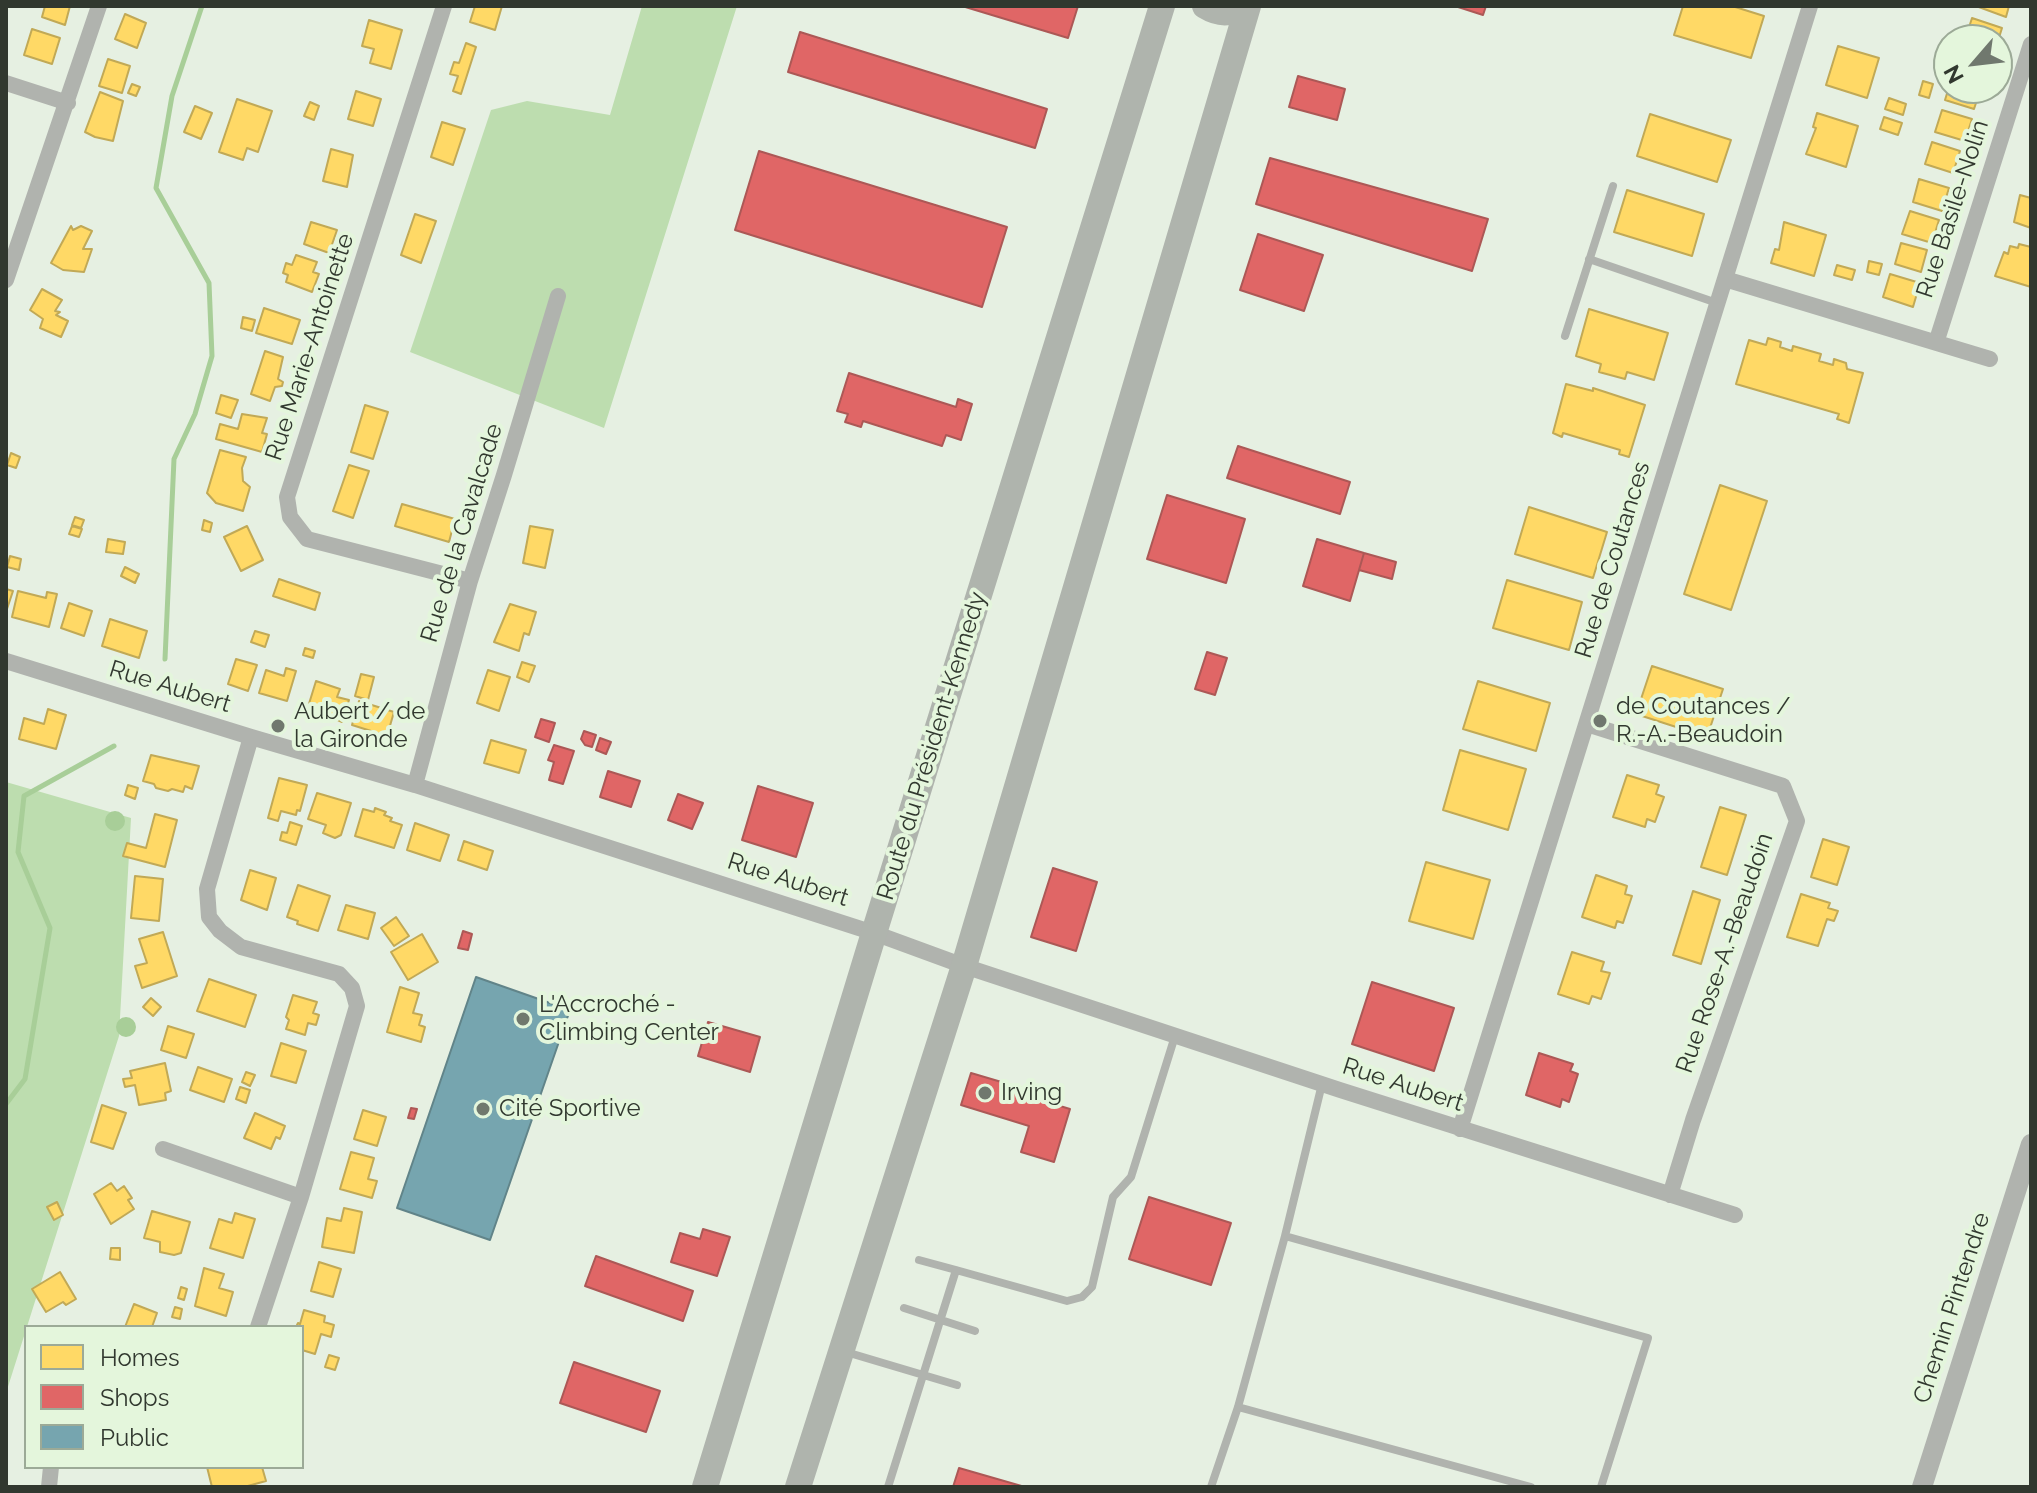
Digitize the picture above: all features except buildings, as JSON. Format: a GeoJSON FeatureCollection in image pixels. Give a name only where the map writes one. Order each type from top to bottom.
{"type":"FeatureCollection","features":[{"type":"Feature","properties":{"kind":"main road","name":"Route du Président-Kennedy"},"geometry":{"type":"LineString","coordinates":[[705,1487],[1162,6]]}},
{"type":"Feature","properties":{"kind":"main road"},"geometry":{"type":"LineString","coordinates":[[1205,6],[1216,13],[1235,12],[1245,6]]}},
{"type":"Feature","properties":{"kind":"main road"},"geometry":{"type":"LineString","coordinates":[[798,1487],[964,966],[1245,6]]}},
{"type":"Feature","properties":{"kind":"street"},"geometry":{"type":"LineString","coordinates":[[6,280],[99,6]]}},
{"type":"Feature","properties":{"kind":"street","name":"Rue Marie-Antoinette"},"geometry":{"type":"LineString","coordinates":[[444,6],[287,497],[290,517],[307,539],[470,581]]}},
{"type":"Feature","properties":{"kind":"street","name":"Rue de Coutances"},"geometry":{"type":"LineString","coordinates":[[1460,1129],[1810,6]]}},
{"type":"Feature","properties":{"kind":"street","name":"Rue Basile-Nolin"},"geometry":{"type":"LineString","coordinates":[[1936,343],[2031,44]]}},
{"type":"Feature","properties":{"kind":"street"},"geometry":{"type":"LineString","coordinates":[[6,83],[68,103]]}},
{"type":"Feature","properties":{"kind":"street"},"geometry":{"type":"LineString","coordinates":[[1725,279],[1990,359]]}},
{"type":"Feature","properties":{"kind":"street","name":"Rue de la Cavalcade"},"geometry":{"type":"LineString","coordinates":[[415,785],[470,581],[558,296]]}},
{"type":"Feature","properties":{"kind":"street","name":"Rue Aubert"},"geometry":{"type":"LineString","coordinates":[[6,661],[415,785],[874,933],[964,966],[1460,1129],[1735,1215]]}},
{"type":"Feature","properties":{"kind":"street","name":"Rue Rose-A.-Beaudoin"},"geometry":{"type":"LineString","coordinates":[[1587,724],[1783,786],[1797,821],[1670,1195]]}},
{"type":"Feature","properties":{"kind":"street"},"geometry":{"type":"LineString","coordinates":[[251,737],[207,889],[209,917],[220,931],[241,947],[339,974],[352,988],[357,1006],[301,1197],[259,1325]]}},
{"type":"Feature","properties":{"kind":"street","name":"Chemin Pintendre"},"geometry":{"type":"LineString","coordinates":[[1922,1487],[2031,1144]]}},
{"type":"Feature","properties":{"kind":"street"},"geometry":{"type":"LineString","coordinates":[[163,1149],[301,1197]]}},
{"type":"Feature","properties":{"kind":"lane"},"geometry":{"type":"LineString","coordinates":[[1565,336],[1613,186]]}},
{"type":"Feature","properties":{"kind":"lane"},"geometry":{"type":"LineString","coordinates":[[1589,259],[1718,303]]}},
{"type":"Feature","properties":{"kind":"lane"},"geometry":{"type":"LineString","coordinates":[[919,1260],[1067,1301],[1082,1297],[1092,1287],[1113,1197],[1131,1177],[1175,1035]]}},
{"type":"Feature","properties":{"kind":"lane"},"geometry":{"type":"LineString","coordinates":[[1211,1487],[1238,1407],[1285,1236],[1322,1084]]}},
{"type":"Feature","properties":{"kind":"lane"},"geometry":{"type":"LineString","coordinates":[[1285,1236],[1648,1338],[1601,1487]]}},
{"type":"Feature","properties":{"kind":"lane"},"geometry":{"type":"LineString","coordinates":[[888,1487],[956,1270]]}},
{"type":"Feature","properties":{"kind":"lane"},"geometry":{"type":"LineString","coordinates":[[904,1308],[975,1331]]}},
{"type":"Feature","properties":{"kind":"lane"},"geometry":{"type":"LineString","coordinates":[[843,1351],[957,1385]]}},
{"type":"Feature","properties":{"kind":"lane"},"geometry":{"type":"LineString","coordinates":[[1238,1407],[1531,1487]]}},
{"type":"Feature","properties":{"kind":"shaded area"},"geometry":{"type":"Polygon","coordinates":[[[642,6],[737,6],[604,428],[410,352],[491,110],[527,101],[610,115],[642,6]]]}},
{"type":"Feature","properties":{"kind":"shaded area"},"geometry":{"type":"Polygon","coordinates":[[[6,782],[131,818],[119,1036],[28,1325],[24,1325],[24,1336],[6,1393],[6,782]]]}},
{"type":"Feature","properties":{"kind":"shaded area"},"geometry":{"type":"Polygon","coordinates":[[[115,811],[122,814],[125,821],[122,828],[115,831],[108,828],[105,821],[108,814],[115,811]]]}},
{"type":"Feature","properties":{"kind":"shaded area"},"geometry":{"type":"Polygon","coordinates":[[[126,1017],[133,1020],[136,1027],[133,1034],[126,1037],[119,1034],[116,1027],[119,1020],[126,1017]]]}},
{"type":"Feature","properties":{"kind":"waterway"},"geometry":{"type":"LineString","coordinates":[[165,659],[174,459],[195,414],[212,356],[209,283],[156,188],[172,96],[202,6]]}},
{"type":"Feature","properties":{"kind":"waterway"},"geometry":{"type":"LineString","coordinates":[[6,1104],[25,1079],[50,928],[18,852],[24,796],[114,746]]}},
{"type":"Feature","properties":{"kind":"place","name":"de Coutances / R.-A.-Beaudoin"},"geometry":{"type":"Point","coordinates":[1600,721]}},
{"type":"Feature","properties":{"kind":"place","name":"Aubert / de la Gironde"},"geometry":{"type":"Point","coordinates":[278,726]}},
{"type":"Feature","properties":{"kind":"place","name":"L'Accroché - Climbing Center"},"geometry":{"type":"Point","coordinates":[523,1019]}},
{"type":"Feature","properties":{"kind":"place","name":"Irving"},"geometry":{"type":"Point","coordinates":[985,1093]}},
{"type":"Feature","properties":{"kind":"place","name":"Cité Sportive"},"geometry":{"type":"Point","coordinates":[483,1109]}}]}
